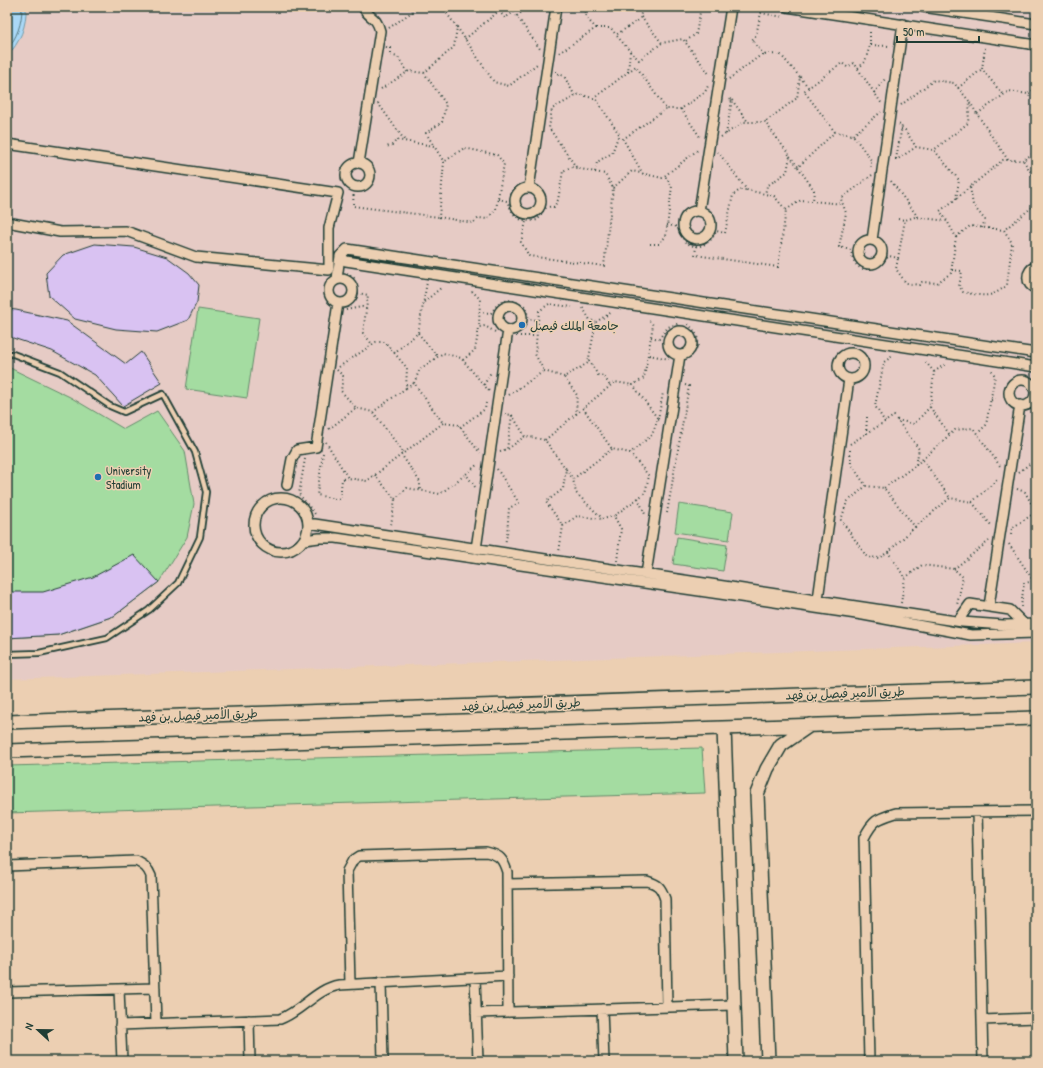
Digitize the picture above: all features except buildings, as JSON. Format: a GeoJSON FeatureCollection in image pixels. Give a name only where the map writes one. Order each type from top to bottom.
{"type":"FeatureCollection","features":[{"type":"Feature","properties":{"kind":"main road","name":"طريق الأمير فيصل بن فهد"},"geometry":{"type":"LineString","coordinates":[[7,722],[1036,686]]}},
{"type":"Feature","properties":{"kind":"main road"},"geometry":{"type":"LineString","coordinates":[[7,751],[1036,718]]}},
{"type":"Feature","properties":{"kind":"main road"},"geometry":{"type":"LineString","coordinates":[[768,1061],[757,794],[767,769],[781,745],[810,725]]}},
{"type":"Feature","properties":{"kind":"main road"},"geometry":{"type":"LineString","coordinates":[[724,728],[736,1061]]}},
{"type":"Feature","properties":{"kind":"street"},"geometry":{"type":"LineString","coordinates":[[358,162],[380,31],[377,21],[366,12],[363,7]]}},
{"type":"Feature","properties":{"kind":"street"},"geometry":{"type":"LineString","coordinates":[[529,188],[556,7]]}},
{"type":"Feature","properties":{"kind":"street"},"geometry":{"type":"LineString","coordinates":[[699,211],[704,149],[731,7]]}},
{"type":"Feature","properties":{"kind":"street"},"geometry":{"type":"LineString","coordinates":[[787,7],[1036,45]]}},
{"type":"Feature","properties":{"kind":"street"},"geometry":{"type":"LineString","coordinates":[[923,7],[1036,24]]}},
{"type":"Feature","properties":{"kind":"street"},"geometry":{"type":"LineString","coordinates":[[872,240],[902,24]]}},
{"type":"Feature","properties":{"kind":"street"},"geometry":{"type":"LineString","coordinates":[[7,144],[338,193],[329,228],[329,270],[196,257],[126,231],[60,232],[7,222]]}},
{"type":"Feature","properties":{"kind":"street"},"geometry":{"type":"LineString","coordinates":[[358,162],[366,166],[370,173],[370,177],[366,184],[354,187],[348,182],[346,171],[351,165],[358,162]]}},
{"type":"Feature","properties":{"kind":"street"},"geometry":{"type":"LineString","coordinates":[[699,211],[709,218],[711,227],[707,234],[696,242],[686,233],[683,225],[690,213],[699,211]]}},
{"type":"Feature","properties":{"kind":"street"},"geometry":{"type":"LineString","coordinates":[[337,279],[349,281],[353,292],[346,302],[338,303],[331,299],[329,291],[331,284],[337,279],[347,249],[1036,353]]}},
{"type":"Feature","properties":{"kind":"street"},"geometry":{"type":"LineString","coordinates":[[343,258],[429,274],[1036,367]]}},
{"type":"Feature","properties":{"kind":"street"},"geometry":{"type":"LineString","coordinates":[[1036,266],[1030,270],[1027,277],[1030,285],[1036,289]]}},
{"type":"Feature","properties":{"kind":"street"},"geometry":{"type":"LineString","coordinates":[[290,500],[287,485],[292,459],[297,450],[316,447],[338,303]]}},
{"type":"Feature","properties":{"kind":"street"},"geometry":{"type":"LineString","coordinates":[[476,549],[504,332]]}},
{"type":"Feature","properties":{"kind":"street"},"geometry":{"type":"LineString","coordinates":[[646,574],[680,355]]}},
{"type":"Feature","properties":{"kind":"street"},"geometry":{"type":"LineString","coordinates":[[818,599],[849,379]]}},
{"type":"Feature","properties":{"kind":"street"},"geometry":{"type":"LineString","coordinates":[[989,606],[1020,405]]}},
{"type":"Feature","properties":{"kind":"street"},"geometry":{"type":"LineString","coordinates":[[276,498],[290,500],[302,507],[306,514],[308,524],[308,532],[298,547],[281,553],[272,552],[258,541],[254,524],[256,515],[264,504],[276,498],[287,485]]}},
{"type":"Feature","properties":{"kind":"street"},"geometry":{"type":"LineString","coordinates":[[308,524],[900,612],[957,617],[1003,625],[1036,624]]}},
{"type":"Feature","properties":{"kind":"street"},"geometry":{"type":"LineString","coordinates":[[304,540],[319,538],[344,539],[863,615],[971,635],[1036,633]]}},
{"type":"Feature","properties":{"kind":"street"},"geometry":{"type":"LineString","coordinates":[[957,617],[970,604],[1010,610],[1024,624]]}},
{"type":"Feature","properties":{"kind":"street"},"geometry":{"type":"LineString","coordinates":[[869,1061],[864,838],[870,824],[878,818],[896,814],[1036,811]]}},
{"type":"Feature","properties":{"kind":"street"},"geometry":{"type":"LineString","coordinates":[[977,812],[984,1061]]}},
{"type":"Feature","properties":{"kind":"street"},"geometry":{"type":"LineString","coordinates":[[350,984],[347,871],[353,860],[359,856],[486,852],[497,854],[503,860],[507,872],[508,1012]]}},
{"type":"Feature","properties":{"kind":"street"},"geometry":{"type":"LineString","coordinates":[[7,866],[136,861],[144,865],[149,870],[151,876],[156,1023]]}},
{"type":"Feature","properties":{"kind":"street"},"geometry":{"type":"LineString","coordinates":[[507,884],[646,881],[656,884],[662,888],[665,899],[667,1007]]}},
{"type":"Feature","properties":{"kind":"street"},"geometry":{"type":"LineString","coordinates":[[120,1024],[280,1019],[292,1015],[328,987],[381,982],[508,976]]}},
{"type":"Feature","properties":{"kind":"street"},"geometry":{"type":"LineString","coordinates":[[475,978],[478,1061]]}},
{"type":"Feature","properties":{"kind":"street"},"geometry":{"type":"LineString","coordinates":[[381,982],[383,1061]]}},
{"type":"Feature","properties":{"kind":"street"},"geometry":{"type":"LineString","coordinates":[[7,992],[155,988]]}},
{"type":"Feature","properties":{"kind":"street"},"geometry":{"type":"LineString","coordinates":[[119,989],[122,1061]]}},
{"type":"Feature","properties":{"kind":"street"},"geometry":{"type":"LineString","coordinates":[[476,1013],[733,1005]]}},
{"type":"Feature","properties":{"kind":"street"},"geometry":{"type":"LineString","coordinates":[[602,1009],[604,1061]]}},
{"type":"Feature","properties":{"kind":"street"},"geometry":{"type":"LineString","coordinates":[[982,1020],[1036,1018]]}},
{"type":"Feature","properties":{"kind":"street"},"geometry":{"type":"LineString","coordinates":[[249,1020],[250,1061]]}},
{"type":"Feature","properties":{"kind":"lane"},"geometry":{"type":"LineString","coordinates":[[7,354],[13,354],[60,372],[110,406],[124,412],[163,394],[195,452],[206,492],[200,537],[178,583],[149,610],[107,638],[39,653],[7,654]]}},
{"type":"Feature","properties":{"kind":"path"},"geometry":{"type":"LineString","coordinates":[[388,29],[419,7]]}},
{"type":"Feature","properties":{"kind":"path"},"geometry":{"type":"LineString","coordinates":[[442,7],[494,82],[510,86],[540,62]]}},
{"type":"Feature","properties":{"kind":"path"},"geometry":{"type":"LineString","coordinates":[[447,13],[454,7]]}},
{"type":"Feature","properties":{"kind":"path"},"geometry":{"type":"LineString","coordinates":[[517,16],[528,7]]}},
{"type":"Feature","properties":{"kind":"path"},"geometry":{"type":"LineString","coordinates":[[586,7],[585,11],[588,21],[596,28]]}},
{"type":"Feature","properties":{"kind":"path"},"geometry":{"type":"LineString","coordinates":[[642,7],[641,17],[662,43]]}},
{"type":"Feature","properties":{"kind":"path"},"geometry":{"type":"LineString","coordinates":[[686,41],[696,34],[701,7]]}},
{"type":"Feature","properties":{"kind":"path"},"geometry":{"type":"LineString","coordinates":[[465,39],[499,11],[506,18],[514,12],[541,50],[540,56]]}},
{"type":"Feature","properties":{"kind":"path"},"geometry":{"type":"LineString","coordinates":[[764,55],[752,40],[756,35],[760,13],[790,18]]}},
{"type":"Feature","properties":{"kind":"path"},"geometry":{"type":"LineString","coordinates":[[616,35],[641,17]]}},
{"type":"Feature","properties":{"kind":"path"},"geometry":{"type":"LineString","coordinates":[[378,90],[407,72],[424,73],[454,47],[457,28]]}},
{"type":"Feature","properties":{"kind":"path"},"geometry":{"type":"LineString","coordinates":[[559,54],[596,28],[611,28],[639,60]]}},
{"type":"Feature","properties":{"kind":"path"},"geometry":{"type":"LineString","coordinates":[[858,68],[865,62],[870,45],[872,31],[864,29]]}},
{"type":"Feature","properties":{"kind":"path"},"geometry":{"type":"LineString","coordinates":[[593,99],[636,66],[639,60],[662,43],[683,38],[712,78]]}},
{"type":"Feature","properties":{"kind":"path"},"geometry":{"type":"LineString","coordinates":[[385,41],[384,47],[390,48],[390,55],[398,57],[407,72]]}},
{"type":"Feature","properties":{"kind":"path"},"geometry":{"type":"LineString","coordinates":[[870,45],[892,46],[890,52]]}},
{"type":"Feature","properties":{"kind":"path"},"geometry":{"type":"LineString","coordinates":[[958,88],[982,69],[985,48]]}},
{"type":"Feature","properties":{"kind":"path"},"geometry":{"type":"LineString","coordinates":[[628,72],[630,51]]}},
{"type":"Feature","properties":{"kind":"path"},"geometry":{"type":"LineString","coordinates":[[728,85],[729,79],[761,55],[780,54],[809,88]]}},
{"type":"Feature","properties":{"kind":"path"},"geometry":{"type":"LineString","coordinates":[[835,132],[804,91],[842,63],[847,67],[854,63],[885,109],[852,135]]}},
{"type":"Feature","properties":{"kind":"path"},"geometry":{"type":"LineString","coordinates":[[557,66],[556,73],[564,76],[575,96]]}},
{"type":"Feature","properties":{"kind":"path"},"geometry":{"type":"LineString","coordinates":[[636,66],[666,109]]}},
{"type":"Feature","properties":{"kind":"path"},"geometry":{"type":"LineString","coordinates":[[982,69],[1003,95]]}},
{"type":"Feature","properties":{"kind":"path"},"geometry":{"type":"LineString","coordinates":[[424,73],[446,104],[442,122],[426,133],[444,162],[439,217]]}},
{"type":"Feature","properties":{"kind":"path"},"geometry":{"type":"LineString","coordinates":[[717,139],[744,122],[765,122],[797,98],[800,77]]}},
{"type":"Feature","properties":{"kind":"path"},"geometry":{"type":"LineString","coordinates":[[874,93],[886,78]]}},
{"type":"Feature","properties":{"kind":"path"},"geometry":{"type":"LineString","coordinates":[[898,107],[934,80],[954,83],[970,102],[1008,160]]}},
{"type":"Feature","properties":{"kind":"path"},"geometry":{"type":"LineString","coordinates":[[623,139],[666,109],[681,109],[705,92],[709,85]]}},
{"type":"Feature","properties":{"kind":"path"},"geometry":{"type":"LineString","coordinates":[[978,114],[1008,91],[1028,94],[1036,88]]}},
{"type":"Feature","properties":{"kind":"path"},"geometry":{"type":"LineString","coordinates":[[577,168],[549,128],[552,109],[579,94],[596,100],[623,139],[643,174]]}},
{"type":"Feature","properties":{"kind":"path"},"geometry":{"type":"LineString","coordinates":[[1028,94],[1036,105]]}},
{"type":"Feature","properties":{"kind":"path"},"geometry":{"type":"LineString","coordinates":[[725,97],[732,100],[748,122]]}},
{"type":"Feature","properties":{"kind":"path"},"geometry":{"type":"LineString","coordinates":[[376,100],[405,142]]}},
{"type":"Feature","properties":{"kind":"path"},"geometry":{"type":"LineString","coordinates":[[726,134],[732,100]]}},
{"type":"Feature","properties":{"kind":"path"},"geometry":{"type":"LineString","coordinates":[[934,150],[968,123],[970,102]]}},
{"type":"Feature","properties":{"kind":"path"},"geometry":{"type":"LineString","coordinates":[[681,109],[700,136],[704,149]]}},
{"type":"Feature","properties":{"kind":"path"},"geometry":{"type":"LineString","coordinates":[[765,122],[790,156],[788,172],[768,186],[765,194]]}},
{"type":"Feature","properties":{"kind":"path"},"geometry":{"type":"LineString","coordinates":[[896,123],[902,126],[896,159]]}},
{"type":"Feature","properties":{"kind":"path"},"geometry":{"type":"LineString","coordinates":[[901,129],[905,130],[916,147]]}},
{"type":"Feature","properties":{"kind":"path"},"geometry":{"type":"LineString","coordinates":[[595,172],[597,162],[612,153],[619,134]]}},
{"type":"Feature","properties":{"kind":"path"},"geometry":{"type":"LineString","coordinates":[[386,147],[392,145],[397,140],[434,146]]}},
{"type":"Feature","properties":{"kind":"path"},"geometry":{"type":"LineString","coordinates":[[891,158],[898,159],[916,147],[934,150],[959,180],[956,199]]}},
{"type":"Feature","properties":{"kind":"path"},"geometry":{"type":"LineString","coordinates":[[354,187],[353,206],[439,217],[473,224],[479,218],[486,219],[496,209],[504,164],[497,155],[464,148],[444,162]]}},
{"type":"Feature","properties":{"kind":"path"},"geometry":{"type":"LineString","coordinates":[[613,188],[632,171],[662,178],[704,149],[717,150],[748,190]]}},
{"type":"Feature","properties":{"kind":"path"},"geometry":{"type":"LineString","coordinates":[[947,221],[940,211],[1003,160],[1023,160],[1036,152]]}},
{"type":"Feature","properties":{"kind":"path"},"geometry":{"type":"LineString","coordinates":[[1023,160],[1036,180]]}},
{"type":"Feature","properties":{"kind":"path"},"geometry":{"type":"LineString","coordinates":[[498,199],[507,201],[517,218],[526,222],[538,220],[544,208],[550,206],[554,207],[558,200],[563,171],[571,167],[605,174],[613,188],[604,266],[529,256],[521,242],[526,222]]}},
{"type":"Feature","properties":{"kind":"path"},"geometry":{"type":"LineString","coordinates":[[798,167],[814,190],[813,201]]}},
{"type":"Feature","properties":{"kind":"path"},"geometry":{"type":"LineString","coordinates":[[650,244],[658,244],[666,236],[672,186],[665,176]]}},
{"type":"Feature","properties":{"kind":"path"},"geometry":{"type":"LineString","coordinates":[[888,177],[918,217]]}},
{"type":"Feature","properties":{"kind":"path"},"geometry":{"type":"LineString","coordinates":[[970,187],[973,205],[985,220],[982,228]]}},
{"type":"Feature","properties":{"kind":"path"},"geometry":{"type":"LineString","coordinates":[[667,225],[679,227],[684,240],[689,244],[696,242],[704,246],[710,242],[716,231],[725,233],[733,195],[740,190],[748,190],[774,196],[786,210]]}},
{"type":"Feature","properties":{"kind":"path"},"geometry":{"type":"LineString","coordinates":[[696,242],[695,255],[778,267],[786,210],[801,200],[843,204]]}},
{"type":"Feature","properties":{"kind":"path"},"geometry":{"type":"LineString","coordinates":[[956,237],[970,226],[1004,230],[1036,204]]}},
{"type":"Feature","properties":{"kind":"path"},"geometry":{"type":"LineString","coordinates":[[898,219],[905,220]]}},
{"type":"Feature","properties":{"kind":"path"},"geometry":{"type":"LineString","coordinates":[[951,270],[962,271],[959,286],[963,292],[985,296],[996,294],[1007,285],[1012,243],[1004,230]]}},
{"type":"Feature","properties":{"kind":"path"},"geometry":{"type":"LineString","coordinates":[[343,258],[345,271],[354,278],[358,293],[368,295],[363,333],[372,344]]}},
{"type":"Feature","properties":{"kind":"path"},"geometry":{"type":"LineString","coordinates":[[394,353],[418,333],[429,274]]}},
{"type":"Feature","properties":{"kind":"path"},"geometry":{"type":"LineString","coordinates":[[424,302],[441,287],[447,288]]}},
{"type":"Feature","properties":{"kind":"path"},"geometry":{"type":"LineString","coordinates":[[463,360],[475,350],[480,312],[480,299],[473,291],[467,290]]}},
{"type":"Feature","properties":{"kind":"path"},"geometry":{"type":"LineString","coordinates":[[480,312],[491,313],[499,302],[512,300],[525,306],[529,319],[538,320]]}},
{"type":"Feature","properties":{"kind":"path"},"geometry":{"type":"LineString","coordinates":[[576,414],[577,395],[564,377],[544,371],[535,354],[539,311],[548,304],[584,309],[590,320],[596,322]]}},
{"type":"Feature","properties":{"kind":"path"},"geometry":{"type":"LineString","coordinates":[[362,307],[366,309]]}},
{"type":"Feature","properties":{"kind":"path"},"geometry":{"type":"LineString","coordinates":[[564,377],[588,363],[596,322],[611,312],[618,312]]}},
{"type":"Feature","properties":{"kind":"path"},"geometry":{"type":"LineString","coordinates":[[545,440],[615,382],[633,385],[644,378],[653,325],[647,315]]}},
{"type":"Feature","properties":{"kind":"path"},"geometry":{"type":"LineString","coordinates":[[479,327],[485,326],[504,332]]}},
{"type":"Feature","properties":{"kind":"path"},"geometry":{"type":"LineString","coordinates":[[418,333],[438,357]]}},
{"type":"Feature","properties":{"kind":"path"},"geometry":{"type":"LineString","coordinates":[[406,388],[407,368],[386,342],[376,342],[372,344],[336,368],[344,376],[341,391],[356,408],[373,412],[402,453],[420,482],[420,490]]}},
{"type":"Feature","properties":{"kind":"path"},"geometry":{"type":"LineString","coordinates":[[373,412],[414,383],[420,369],[443,353],[461,358],[490,392],[488,396]]}},
{"type":"Feature","properties":{"kind":"path"},"geometry":{"type":"LineString","coordinates":[[648,354],[669,358],[668,366]]}},
{"type":"Feature","properties":{"kind":"path"},"geometry":{"type":"LineString","coordinates":[[885,422],[875,406],[884,362],[895,355]]}},
{"type":"Feature","properties":{"kind":"path"},"geometry":{"type":"LineString","coordinates":[[897,420],[914,424],[930,407],[934,372],[922,358]]}},
{"type":"Feature","properties":{"kind":"path"},"geometry":{"type":"LineString","coordinates":[[589,360],[598,375],[604,376],[610,386]]}},
{"type":"Feature","properties":{"kind":"path"},"geometry":{"type":"LineString","coordinates":[[934,372],[948,362]]}},
{"type":"Feature","properties":{"kind":"path"},"geometry":{"type":"LineString","coordinates":[[977,434],[986,425],[991,400],[995,376],[989,366]]}},
{"type":"Feature","properties":{"kind":"path"},"geometry":{"type":"LineString","coordinates":[[484,385],[494,368]]}},
{"type":"Feature","properties":{"kind":"path"},"geometry":{"type":"LineString","coordinates":[[506,396],[544,371]]}},
{"type":"Feature","properties":{"kind":"path"},"geometry":{"type":"LineString","coordinates":[[414,383],[443,423]]}},
{"type":"Feature","properties":{"kind":"path"},"geometry":{"type":"LineString","coordinates":[[633,385],[658,419]]}},
{"type":"Feature","properties":{"kind":"path"},"geometry":{"type":"LineString","coordinates":[[630,453],[652,435],[658,419],[664,389]]}},
{"type":"Feature","properties":{"kind":"path"},"geometry":{"type":"LineString","coordinates":[[460,428],[485,409],[487,399]]}},
{"type":"Feature","properties":{"kind":"path"},"geometry":{"type":"LineString","coordinates":[[506,407],[505,414],[512,415]]}},
{"type":"Feature","properties":{"kind":"path"},"geometry":{"type":"LineString","coordinates":[[930,407],[950,435]]}},
{"type":"Feature","properties":{"kind":"path"},"geometry":{"type":"LineString","coordinates":[[327,434],[328,429],[356,408]]}},
{"type":"Feature","properties":{"kind":"path"},"geometry":{"type":"LineString","coordinates":[[563,526],[577,516],[603,520],[614,516],[645,493],[649,476],[630,453],[612,449],[583,408]]}},
{"type":"Feature","properties":{"kind":"path"},"geometry":{"type":"LineString","coordinates":[[512,415],[525,436],[545,440],[572,479],[576,493],[603,520]]}},
{"type":"Feature","properties":{"kind":"path"},"geometry":{"type":"LineString","coordinates":[[507,449],[512,415]]}},
{"type":"Feature","properties":{"kind":"path"},"geometry":{"type":"LineString","coordinates":[[866,486],[851,464],[849,445],[894,416],[919,449],[916,465]]}},
{"type":"Feature","properties":{"kind":"path"},"geometry":{"type":"LineString","coordinates":[[866,434],[867,417]]}},
{"type":"Feature","properties":{"kind":"path"},"geometry":{"type":"LineString","coordinates":[[323,448],[317,495],[340,500],[342,479],[348,478],[367,481],[443,423],[459,425],[481,455]]}},
{"type":"Feature","properties":{"kind":"path"},"geometry":{"type":"LineString","coordinates":[[950,498],[888,552],[879,558],[867,557],[841,520],[846,502],[866,486],[884,488],[916,465],[955,430],[973,428],[1002,469]]}},
{"type":"Feature","properties":{"kind":"path"},"geometry":{"type":"LineString","coordinates":[[497,457],[498,452],[507,449],[525,436]]}},
{"type":"Feature","properties":{"kind":"path"},"geometry":{"type":"LineString","coordinates":[[325,440],[348,478]]}},
{"type":"Feature","properties":{"kind":"path"},"geometry":{"type":"LineString","coordinates":[[307,448],[299,494],[315,514],[323,515]]}},
{"type":"Feature","properties":{"kind":"path"},"geometry":{"type":"LineString","coordinates":[[572,479],[612,449]]}},
{"type":"Feature","properties":{"kind":"path"},"geometry":{"type":"LineString","coordinates":[[1018,477],[1019,472],[1036,459]]}},
{"type":"Feature","properties":{"kind":"path"},"geometry":{"type":"LineString","coordinates":[[922,460],[950,498],[972,502],[991,524],[991,529]]}},
{"type":"Feature","properties":{"kind":"path"},"geometry":{"type":"LineString","coordinates":[[391,526],[395,499],[407,488],[440,494],[481,462]]}},
{"type":"Feature","properties":{"kind":"path"},"geometry":{"type":"LineString","coordinates":[[496,467],[519,503],[509,508],[507,535],[504,545]]}},
{"type":"Feature","properties":{"kind":"path"},"geometry":{"type":"LineString","coordinates":[[566,469],[563,489],[546,502],[563,526],[559,553],[566,554]]}},
{"type":"Feature","properties":{"kind":"path"},"geometry":{"type":"LineString","coordinates":[[375,474],[395,499]]}},
{"type":"Feature","properties":{"kind":"path"},"geometry":{"type":"LineString","coordinates":[[466,474],[477,489]]}},
{"type":"Feature","properties":{"kind":"path"},"geometry":{"type":"LineString","coordinates":[[972,502],[998,481],[1000,475]]}},
{"type":"Feature","properties":{"kind":"path"},"geometry":{"type":"LineString","coordinates":[[1016,483],[1015,489],[1025,492],[1036,512],[1012,528],[1009,546],[1035,580],[1024,583],[1020,614]]}},
{"type":"Feature","properties":{"kind":"path"},"geometry":{"type":"LineString","coordinates":[[884,488],[915,527]]}},
{"type":"Feature","properties":{"kind":"path"},"geometry":{"type":"LineString","coordinates":[[638,498],[646,515]]}},
{"type":"Feature","properties":{"kind":"path"},"geometry":{"type":"LineString","coordinates":[[614,516],[621,529],[617,562]]}},
{"type":"Feature","properties":{"kind":"path"},"geometry":{"type":"LineString","coordinates":[[954,569],[990,540],[990,535]]}},
{"type":"Feature","properties":{"kind":"path"},"geometry":{"type":"LineString","coordinates":[[498,544],[512,546]]}},
{"type":"Feature","properties":{"kind":"path"},"geometry":{"type":"LineString","coordinates":[[888,552],[905,578],[900,612]]}},
{"type":"Feature","properties":{"kind":"path"},"geometry":{"type":"LineString","coordinates":[[610,561],[624,563]]}},
{"type":"Feature","properties":{"kind":"path"},"geometry":{"type":"LineString","coordinates":[[905,578],[922,565],[954,569],[963,577],[957,617]]}},
{"type":"Feature","properties":{"kind":"shaded area","name":"جامعة الملك فيصل"},"geometry":{"type":"Polygon","coordinates":[[[7,7],[1036,7],[1036,643],[7,679],[7,7]]]}},
{"type":"Feature","properties":{"kind":"green space"},"geometry":{"type":"Polygon","coordinates":[[[198,309],[259,318],[247,398],[186,389],[198,309]]]}},
{"type":"Feature","properties":{"kind":"green space","name":"University Stadium"},"geometry":{"type":"Polygon","coordinates":[[[7,368],[10,368],[70,397],[124,429],[157,411],[185,451],[194,504],[187,537],[159,582],[114,616],[58,635],[7,638],[7,368]]]}},
{"type":"Feature","properties":{"kind":"green space"},"geometry":{"type":"Polygon","coordinates":[[[679,504],[733,512],[729,540],[675,532],[679,504]]]}},
{"type":"Feature","properties":{"kind":"green space"},"geometry":{"type":"Polygon","coordinates":[[[677,537],[727,545],[723,571],[673,564],[677,537]]]}},
{"type":"Feature","properties":{"kind":"green space"},"geometry":{"type":"Polygon","coordinates":[[[702,748],[705,793],[7,813],[7,766],[702,748]]]}},
{"type":"Feature","properties":{"kind":"water"},"geometry":{"type":"Polygon","coordinates":[[[7,7],[26,7],[26,14],[24,27],[19,40],[7,56],[7,7]]]}},
{"type":"Feature","properties":{"kind":"place","name":"جامعة الملك فيصل"},"geometry":{"type":"Point","coordinates":[522,325]}},
{"type":"Feature","properties":{"kind":"place","name":"University Stadium"},"geometry":{"type":"Point","coordinates":[98,477]}}]}
